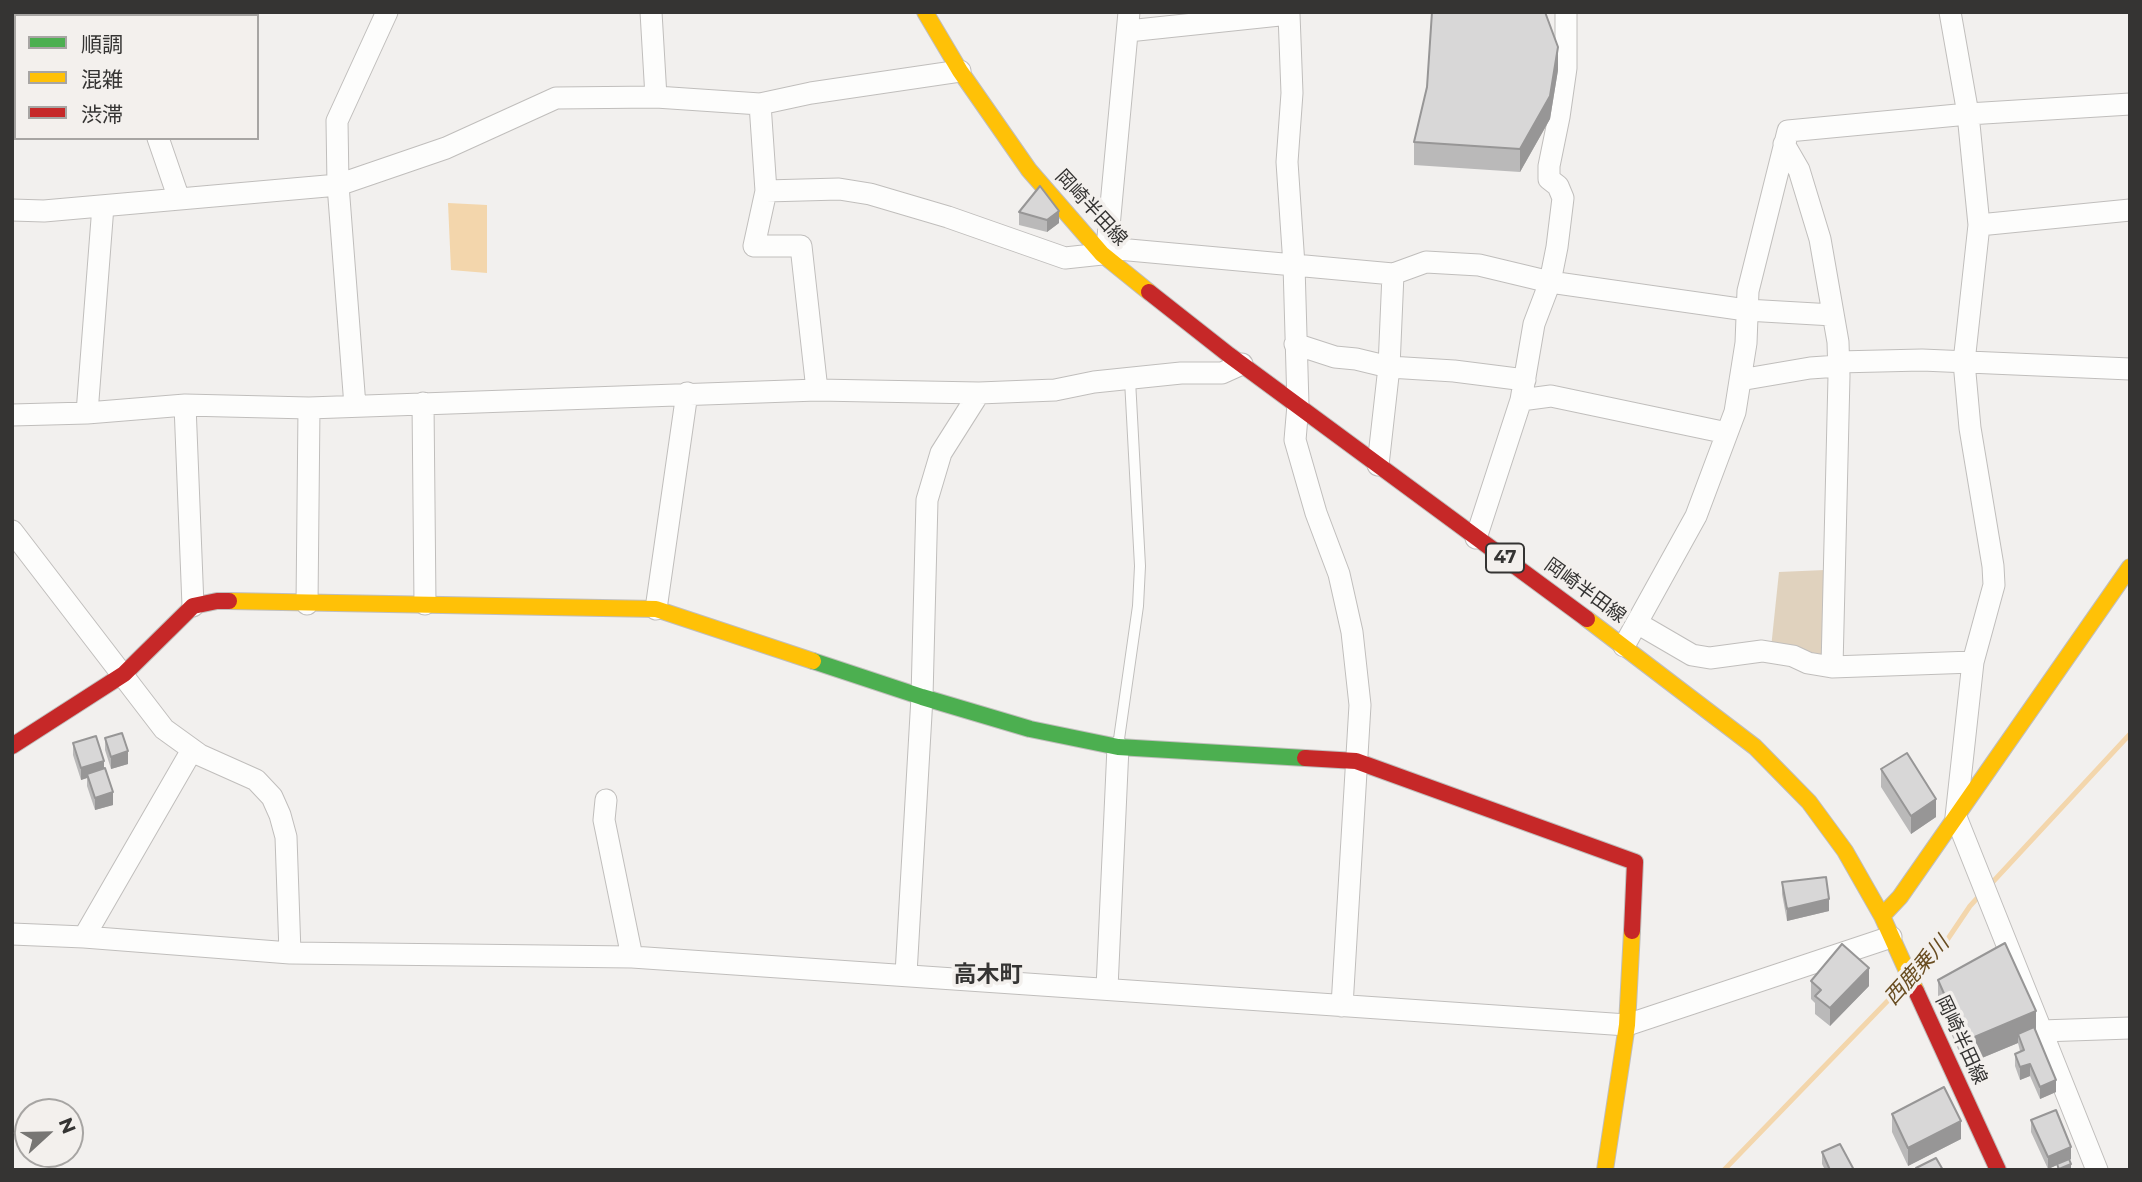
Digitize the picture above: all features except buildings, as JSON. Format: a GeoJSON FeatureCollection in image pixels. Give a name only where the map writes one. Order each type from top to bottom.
{"type":"FeatureCollection","features":[{"type":"Feature","properties":{"kind":"street"},"geometry":{"type":"LineString","coordinates":[[355,406],[338,185],[337,121],[387,12]]}},
{"type":"Feature","properties":{"kind":"street"},"geometry":{"type":"LineString","coordinates":[[651,12],[656,97]]}},
{"type":"Feature","properties":{"kind":"street","name":"岡崎半田線"},"geometry":{"type":"LineString","coordinates":[[925,12],[960,71],[1029,170],[1104,251],[1241,364],[1624,646],[1755,747],[1809,803],[1845,851],[1882,916],[1998,1170]]}},
{"type":"Feature","properties":{"kind":"street"},"geometry":{"type":"LineString","coordinates":[[1476,538],[1523,390],[1534,324],[1550,282],[1563,198],[1558,186],[1549,179],[1549,166],[1566,68],[1566,12]]}},
{"type":"Feature","properties":{"kind":"street"},"geometry":{"type":"LineString","coordinates":[[1950,12],[1968,114],[1979,225],[1964,362],[1970,428],[1994,585],[1973,662],[1956,817],[2097,1170]]}},
{"type":"Feature","properties":{"kind":"street"},"geometry":{"type":"LineString","coordinates":[[1104,251],[1128,22],[1289,14],[1292,93],[1287,162],[1294,265],[1298,405],[1295,440],[1316,513],[1339,574],[1352,632],[1360,705],[1342,1006]]}},
{"type":"Feature","properties":{"kind":"street"},"geometry":{"type":"LineString","coordinates":[[12,211],[44,211],[338,185],[446,148],[556,98],[656,97],[760,104],[811,93],[960,71]]}},
{"type":"Feature","properties":{"kind":"street"},"geometry":{"type":"LineString","coordinates":[[760,104],[766,191],[754,246],[801,246],[817,390]]}},
{"type":"Feature","properties":{"kind":"street"},"geometry":{"type":"LineString","coordinates":[[1624,646],[1696,516],[1735,412],[1746,343],[1748,291],[1788,131],[1968,114],[2130,104]]}},
{"type":"Feature","properties":{"kind":"street"},"geometry":{"type":"LineString","coordinates":[[159,140],[179,199]]}},
{"type":"Feature","properties":{"kind":"street"},"geometry":{"type":"LineString","coordinates":[[1784,144],[1799,170],[1820,239],[1838,364],[1832,667]]}},
{"type":"Feature","properties":{"kind":"street"},"geometry":{"type":"LineString","coordinates":[[766,191],[839,189],[870,194],[948,217],[1065,258],[1104,251],[1393,274],[1426,262],[1479,265],[1550,282],[1746,310],[1833,315]]}},
{"type":"Feature","properties":{"kind":"street"},"geometry":{"type":"LineString","coordinates":[[87,413],[103,206]]}},
{"type":"Feature","properties":{"kind":"street"},"geometry":{"type":"LineString","coordinates":[[1979,225],[2130,210]]}},
{"type":"Feature","properties":{"kind":"street"},"geometry":{"type":"LineString","coordinates":[[1378,465],[1389,368],[1393,274]]}},
{"type":"Feature","properties":{"kind":"street"},"geometry":{"type":"LineString","coordinates":[[1295,344],[1335,357],[1356,359],[1389,368],[1454,371],[1523,390],[1727,433]]}},
{"type":"Feature","properties":{"kind":"street"},"geometry":{"type":"LineString","coordinates":[[1740,380],[1838,364],[1922,360],[2130,369]]}},
{"type":"Feature","properties":{"kind":"street"},"geometry":{"type":"LineString","coordinates":[[12,415],[87,413],[186,405],[309,408],[687,393],[817,390],[979,393],[1055,390],[1094,382],[1181,373],[1222,373],[1241,364]]}},
{"type":"Feature","properties":{"kind":"street"},"geometry":{"type":"LineString","coordinates":[[656,609],[687,393]]}},
{"type":"Feature","properties":{"kind":"street"},"geometry":{"type":"LineString","coordinates":[[906,974],[922,697],[927,500],[940,453],[979,393]]}},
{"type":"Feature","properties":{"kind":"street"},"geometry":{"type":"LineString","coordinates":[[423,403],[425,604]]}},
{"type":"Feature","properties":{"kind":"street"},"geometry":{"type":"LineString","coordinates":[[186,405],[193,606]]}},
{"type":"Feature","properties":{"kind":"street"},"geometry":{"type":"LineString","coordinates":[[307,604],[309,408]]}},
{"type":"Feature","properties":{"kind":"street"},"geometry":{"type":"LineString","coordinates":[[12,531],[164,729],[192,750],[256,780],[272,797],[286,837],[290,953]]}},
{"type":"Feature","properties":{"kind":"street"},"geometry":{"type":"LineString","coordinates":[[1882,916],[1900,897],[2130,567]]}},
{"type":"Feature","properties":{"kind":"street"},"geometry":{"type":"LineString","coordinates":[[12,746],[124,674],[193,606],[217,601],[656,609],[922,697],[1030,729],[1118,747],[1356,761],[1635,862],[1627,1025],[1605,1170]]}},
{"type":"Feature","properties":{"kind":"street"},"geometry":{"type":"LineString","coordinates":[[1637,623],[1692,655],[1710,658],[1762,651],[1832,667],[1973,662]]}},
{"type":"Feature","properties":{"kind":"street"},"geometry":{"type":"LineString","coordinates":[[1107,988],[1118,747]]}},
{"type":"Feature","properties":{"kind":"street"},"geometry":{"type":"LineString","coordinates":[[84,937],[192,750]]}},
{"type":"Feature","properties":{"kind":"street"},"geometry":{"type":"LineString","coordinates":[[606,800],[604,820],[632,957]]}},
{"type":"Feature","properties":{"kind":"street"},"geometry":{"type":"LineString","coordinates":[[12,934],[290,953],[632,957],[1627,1025],[1891,937]]}},
{"type":"Feature","properties":{"kind":"street"},"geometry":{"type":"LineString","coordinates":[[2041,1031],[2130,1028]]}},
{"type":"Feature","properties":{"kind":"lane"},"geometry":{"type":"LineString","coordinates":[[1118,747],[1138,606],[1140,566],[1130,380]]}},
{"type":"Feature","properties":{"kind":"shaded area"},"geometry":{"type":"Polygon","coordinates":[[[448,203],[487,205],[487,273],[451,270],[448,203]]]}},
{"type":"Feature","properties":{"kind":"shaded area"},"geometry":{"type":"Polygon","coordinates":[[[1825,570],[1825,656],[1771,648],[1779,572],[1825,570]]]}},
{"type":"Feature","properties":{"kind":"waterway","name":"西鹿乗川"},"geometry":{"type":"LineString","coordinates":[[1989,886],[2130,734]]}},
{"type":"Feature","properties":{"kind":"waterway","name":"西鹿乗川"},"geometry":{"type":"LineString","coordinates":[[1918,972],[1937,955],[1980,895]]}},
{"type":"Feature","properties":{"kind":"waterway","name":"西鹿乗川"},"geometry":{"type":"LineString","coordinates":[[1724,1170],[1903,985]]}},
{"type":"Feature","properties":{"kind":"traffic: fast"},"geometry":{"type":"LineString","coordinates":[[813,661],[1030,729],[1118,747],[1305,758]]}},
{"type":"Feature","properties":{"kind":"traffic: slow"},"geometry":{"type":"LineString","coordinates":[[925,12],[960,71],[1029,170],[1102,254],[1149,292]]}},
{"type":"Feature","properties":{"kind":"traffic: slow"},"geometry":{"type":"LineString","coordinates":[[1882,916],[1900,897],[2130,567]]}},
{"type":"Feature","properties":{"kind":"traffic: slow"},"geometry":{"type":"LineString","coordinates":[[229,601],[656,609],[813,661]]}},
{"type":"Feature","properties":{"kind":"traffic: slow"},"geometry":{"type":"LineString","coordinates":[[1587,619],[1755,747],[1809,802],[1845,851],[1882,916],[1916,991]]}},
{"type":"Feature","properties":{"kind":"traffic: slow"},"geometry":{"type":"LineString","coordinates":[[1605,1170],[1627,1025],[1632,931]]}},
{"type":"Feature","properties":{"kind":"traffic: jam"},"geometry":{"type":"LineString","coordinates":[[1149,292],[1229,355],[1587,619]]}},
{"type":"Feature","properties":{"kind":"traffic: jam"},"geometry":{"type":"LineString","coordinates":[[12,746],[124,674],[193,606],[229,601]]}},
{"type":"Feature","properties":{"kind":"traffic: jam"},"geometry":{"type":"LineString","coordinates":[[1305,758],[1356,761],[1635,862],[1632,931]]}},
{"type":"Feature","properties":{"kind":"traffic: jam"},"geometry":{"type":"LineString","coordinates":[[1916,991],[1998,1170]]}},
{"type":"Feature","properties":{"kind":"district","name":"高木町"},"geometry":{"type":"Point","coordinates":[988,975]}}]}
